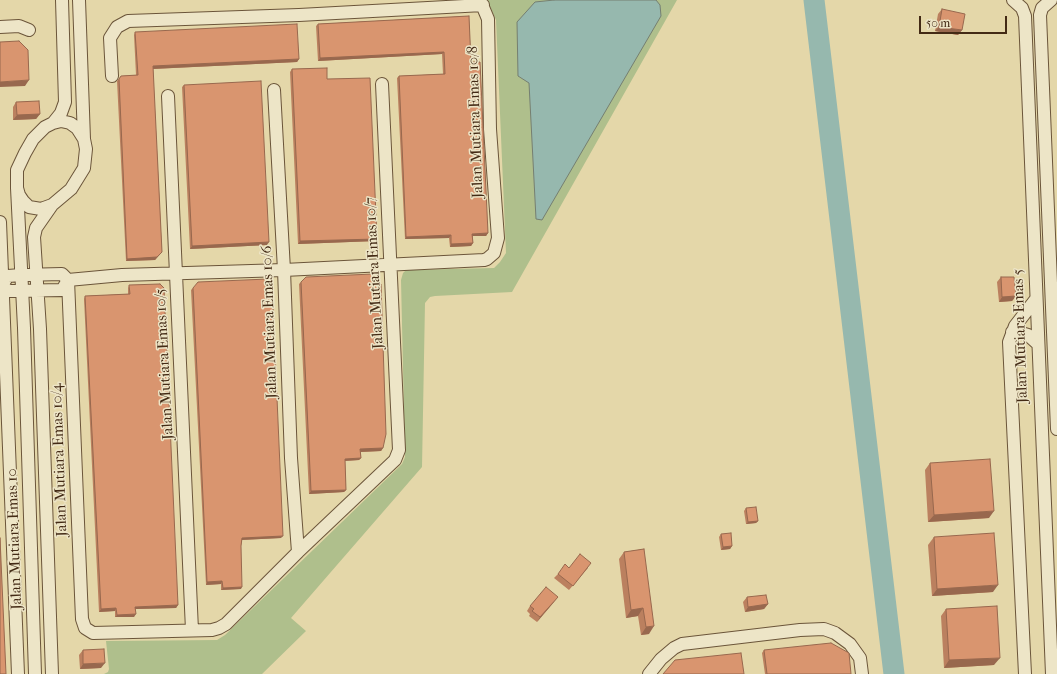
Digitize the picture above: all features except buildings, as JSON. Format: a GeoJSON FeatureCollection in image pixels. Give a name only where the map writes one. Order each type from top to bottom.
{"type":"FeatureCollection","features":[{"type":"Feature","properties":{"kind":"street","name":"Jalan Mutiara Emas 5"},"geometry":{"type":"LineString","coordinates":[[1013,0],[1022,8],[1025,16],[1038,344],[1052,574],[1052,674]]}},
{"type":"Feature","properties":{"kind":"street"},"geometry":{"type":"LineString","coordinates":[[1051,0],[1042,8],[1040,15],[1057,429]]}},
{"type":"Feature","properties":{"kind":"street"},"geometry":{"type":"LineString","coordinates":[[53,123],[61,113],[65,102],[61,1]]}},
{"type":"Feature","properties":{"kind":"street"},"geometry":{"type":"LineString","coordinates":[[52,674],[40,329],[34,237],[36,228],[52,205],[71,189],[84,168],[86,149],[82,104],[80,1]]}},
{"type":"Feature","properties":{"kind":"street"},"geometry":{"type":"LineString","coordinates":[[112,76],[110,38],[114,30],[119,25],[128,21],[299,15],[482,3]]}},
{"type":"Feature","properties":{"kind":"street","name":"Jalan Mutiara Emas 10/8"},"geometry":{"type":"LineString","coordinates":[[391,265],[484,260],[494,253],[498,238],[490,129],[488,18],[482,3]]}},
{"type":"Feature","properties":{"kind":"street"},"geometry":{"type":"LineString","coordinates":[[0,27],[19,26],[29,30]]}},
{"type":"Feature","properties":{"kind":"street","name":"Jalan Mutiara Emas 10/7"},"geometry":{"type":"LineString","coordinates":[[298,552],[395,460],[399,450],[382,84]]}},
{"type":"Feature","properties":{"kind":"street","name":"Jalan Mutiara Emas 10/6"},"geometry":{"type":"LineString","coordinates":[[274,90],[284,270],[291,458],[298,552]]}},
{"type":"Feature","properties":{"kind":"street","name":"Jalan Mutiara Emas 10/5"},"geometry":{"type":"LineString","coordinates":[[168,96],[192,630]]}},
{"type":"Feature","properties":{"kind":"street"},"geometry":{"type":"LineString","coordinates":[[65,102],[82,104]]}},
{"type":"Feature","properties":{"kind":"street"},"geometry":{"type":"LineString","coordinates":[[52,205],[41,208],[30,207],[23,201],[17,188],[18,170],[25,153],[33,139],[45,127],[61,121],[70,123],[77,128],[84,139]]}},
{"type":"Feature","properties":{"kind":"street","name":"Jalan Mutiara Emas 10"},"geometry":{"type":"LineString","coordinates":[[17,188],[35,674]]}},
{"type":"Feature","properties":{"kind":"street"},"geometry":{"type":"LineString","coordinates":[[0,222],[1,285],[11,470],[18,674]]}},
{"type":"Feature","properties":{"kind":"street"},"geometry":{"type":"LineString","coordinates":[[68,280],[122,275],[391,265]]}},
{"type":"Feature","properties":{"kind":"street"},"geometry":{"type":"LineString","coordinates":[[1,285],[8,276],[21,275],[62,274],[68,280]]}},
{"type":"Feature","properties":{"kind":"street"},"geometry":{"type":"LineString","coordinates":[[1,285],[9,291],[62,290],[68,280]]}},
{"type":"Feature","properties":{"kind":"street","name":"Jalan Mutiara Emas 10/4"},"geometry":{"type":"LineString","coordinates":[[68,280],[82,619],[85,628],[93,633],[192,630]]}},
{"type":"Feature","properties":{"kind":"street"},"geometry":{"type":"LineString","coordinates":[[1036,299],[1020,318],[1012,332],[1028,335],[1038,344]]}},
{"type":"Feature","properties":{"kind":"street","name":"Jalan Mutiara Emas 5"},"geometry":{"type":"LineString","coordinates":[[1012,332],[1010,337],[1010,350],[1025,674]]}},
{"type":"Feature","properties":{"kind":"street"},"geometry":{"type":"LineString","coordinates":[[192,630],[216,629],[223,626],[298,552]]}},
{"type":"Feature","properties":{"kind":"street"},"geometry":{"type":"LineString","coordinates":[[653,669],[667,653],[682,644],[800,630],[824,629],[835,633],[846,640],[854,648],[860,658],[862,674]]}},
{"type":"Feature","properties":{"kind":"green space"},"geometry":{"type":"Polygon","coordinates":[[[487,0],[677,0],[512,292],[435,296],[430,297],[425,303],[422,467],[291,618],[306,631],[262,674],[104,674],[108,672],[109,669],[106,641],[217,640],[225,635],[402,464],[405,457],[401,280],[403,273],[406,270],[494,268],[506,253],[496,20],[487,0]]]}},
{"type":"Feature","properties":{"kind":"water"},"geometry":{"type":"Polygon","coordinates":[[[554,0],[656,0],[660,5],[661,16],[542,220],[536,219],[529,83],[518,76],[517,22],[535,2],[554,0]]]}},
{"type":"Feature","properties":{"kind":"waterway"},"geometry":{"type":"LineString","coordinates":[[814,0],[894,674]]}}]}
